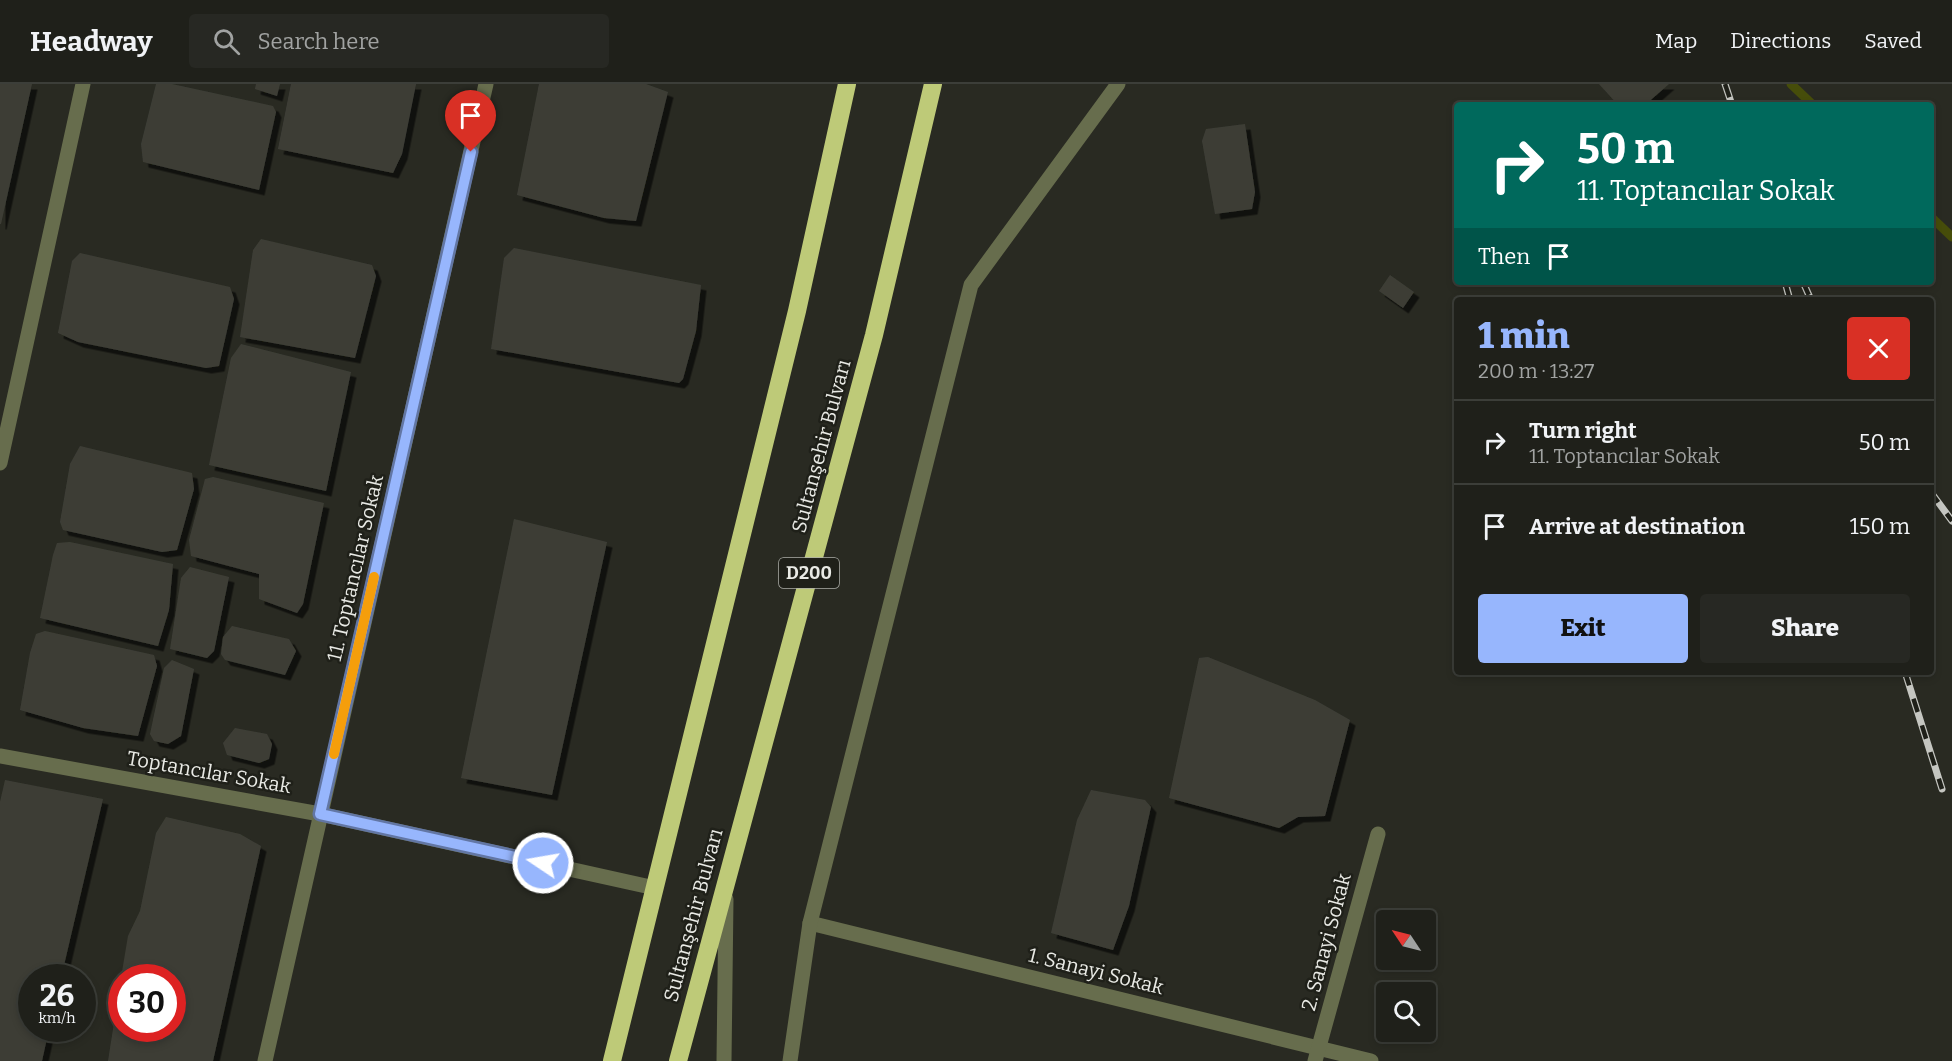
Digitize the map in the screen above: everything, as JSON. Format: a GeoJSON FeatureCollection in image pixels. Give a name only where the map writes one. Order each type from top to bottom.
{"type":"FeatureCollection","features":[{"type":"Feature","properties":{"kind":"highway"},"geometry":{"type":"LineString","coordinates":[[612,1061],[797,311],[847,84]]}},
{"type":"Feature","properties":{"kind":"highway","name":"Sultanşehir Bulvarı"},"geometry":{"type":"LineString","coordinates":[[678,1061],[874,335],[933,84]]}},
{"type":"Feature","properties":{"kind":"street"},"geometry":{"type":"LineString","coordinates":[[0,463],[83,84]]}},
{"type":"Feature","properties":{"kind":"street","name":"11. Toptancılar Sokak"},"geometry":{"type":"LineString","coordinates":[[265,1061],[486,84]]}},
{"type":"Feature","properties":{"kind":"street"},"geometry":{"type":"LineString","coordinates":[[790,1061],[810,923],[971,285],[1118,84]]}},
{"type":"Feature","properties":{"kind":"street","name":"Toptancılar Sokak"},"geometry":{"type":"LineString","coordinates":[[0,756],[320,814],[655,888]]}},
{"type":"Feature","properties":{"kind":"street","name":"2. Sanayi Sokak"},"geometry":{"type":"LineString","coordinates":[[1317,1054],[1378,834]]}},
{"type":"Feature","properties":{"kind":"street"},"geometry":{"type":"LineString","coordinates":[[724,1061],[726,878]]}},
{"type":"Feature","properties":{"kind":"street","name":"1. Sanayi Sokak"},"geometry":{"type":"LineString","coordinates":[[810,923],[1317,1054],[1371,1061]]}},
{"type":"Feature","properties":{"kind":"building"},"geometry":{"type":"Polygon","coordinates":[[[0,84],[32,84],[1,224],[0,224],[0,84]]]}},
{"type":"Feature","properties":{"kind":"building"},"geometry":{"type":"Polygon","coordinates":[[[156,84],[172,84],[273,106],[276,112],[259,190],[143,162],[141,144],[156,84]]]}},
{"type":"Feature","properties":{"kind":"building"},"geometry":{"type":"Polygon","coordinates":[[[256,84],[280,84],[277,96],[255,89],[256,84]]]}},
{"type":"Feature","properties":{"kind":"building"},"geometry":{"type":"Polygon","coordinates":[[[291,84],[416,84],[402,154],[393,173],[278,149],[291,84]]]}},
{"type":"Feature","properties":{"kind":"building"},"geometry":{"type":"Polygon","coordinates":[[[539,84],[646,84],[668,92],[636,221],[604,218],[517,195],[539,84]]]}},
{"type":"Feature","properties":{"kind":"building"},"geometry":{"type":"Polygon","coordinates":[[[1599,84],[1669,84],[1648,102],[1615,102],[1599,84]]]}},
{"type":"Feature","properties":{"kind":"building"},"geometry":{"type":"Polygon","coordinates":[[[1245,124],[1255,192],[1252,209],[1215,214],[1202,141],[1206,129],[1245,124]]]}},
{"type":"Feature","properties":{"kind":"building"},"geometry":{"type":"Polygon","coordinates":[[[261,239],[372,265],[376,276],[355,358],[240,337],[253,250],[261,239]]]}},
{"type":"Feature","properties":{"kind":"building"},"geometry":{"type":"Polygon","coordinates":[[[514,248],[701,285],[696,331],[683,379],[679,383],[491,349],[504,258],[514,248]]]}},
{"type":"Feature","properties":{"kind":"building"},"geometry":{"type":"Polygon","coordinates":[[[80,253],[230,287],[234,299],[219,366],[206,368],[78,342],[58,333],[72,261],[80,253]]]}},
{"type":"Feature","properties":{"kind":"building"},"geometry":{"type":"Polygon","coordinates":[[[1390,275],[1414,292],[1403,308],[1379,291],[1390,275]]]}},
{"type":"Feature","properties":{"kind":"building"},"geometry":{"type":"Polygon","coordinates":[[[241,344],[351,372],[326,491],[209,465],[231,358],[241,344]]]}},
{"type":"Feature","properties":{"kind":"building"},"geometry":{"type":"Polygon","coordinates":[[[80,446],[192,473],[194,489],[177,550],[162,552],[63,530],[60,522],[70,464],[80,446]]]}},
{"type":"Feature","properties":{"kind":"building"},"geometry":{"type":"Polygon","coordinates":[[[213,477],[324,503],[303,604],[297,613],[259,599],[259,574],[191,556],[189,540],[205,479],[213,477]]]}},
{"type":"Feature","properties":{"kind":"building"},"geometry":{"type":"Polygon","coordinates":[[[514,519],[607,542],[552,795],[461,778],[514,519]]]}},
{"type":"Feature","properties":{"kind":"building"},"geometry":{"type":"Polygon","coordinates":[[[70,542],[173,564],[169,610],[158,646],[40,618],[57,543],[70,542]]]}},
{"type":"Feature","properties":{"kind":"building"},"geometry":{"type":"Polygon","coordinates":[[[190,567],[229,577],[214,651],[207,658],[170,649],[181,578],[190,567]]]}},
{"type":"Feature","properties":{"kind":"building"},"geometry":{"type":"Polygon","coordinates":[[[232,626],[289,639],[296,651],[285,675],[225,660],[221,654],[223,637],[232,626]]]}},
{"type":"Feature","properties":{"kind":"building"},"geometry":{"type":"Polygon","coordinates":[[[45,631],[154,655],[157,666],[138,736],[83,728],[20,710],[30,653],[36,634],[45,631]]]}},
{"type":"Feature","properties":{"kind":"building"},"geometry":{"type":"Polygon","coordinates":[[[1208,657],[1315,700],[1350,720],[1325,816],[1298,817],[1279,828],[1169,798],[1199,658],[1208,657]]]}},
{"type":"Feature","properties":{"kind":"building"},"geometry":{"type":"Polygon","coordinates":[[[172,660],[194,669],[181,736],[168,744],[154,741],[150,734],[164,668],[172,660]]]}},
{"type":"Feature","properties":{"kind":"building"},"geometry":{"type":"Polygon","coordinates":[[[235,728],[267,734],[272,744],[269,759],[259,763],[227,755],[223,743],[235,728]]]}},
{"type":"Feature","properties":{"kind":"building"},"geometry":{"type":"Polygon","coordinates":[[[5,780],[103,799],[64,964],[18,964],[18,1042],[46,1042],[42,1061],[0,1061],[0,802],[5,780]]]}},
{"type":"Feature","properties":{"kind":"building"},"geometry":{"type":"Polygon","coordinates":[[[1091,790],[1145,800],[1151,807],[1129,906],[1113,950],[1051,933],[1077,820],[1091,790]]]}},
{"type":"Feature","properties":{"kind":"building"},"geometry":{"type":"Polygon","coordinates":[[[166,817],[240,834],[261,846],[213,1061],[108,1061],[111,1042],[186,1042],[186,964],[123,964],[128,936],[140,911],[156,833],[166,817]]]}},
{"type":"Feature","properties":{"kind":"waterway"},"geometry":{"type":"LineString","coordinates":[[1791,84],[1810,102]]}},
{"type":"Feature","properties":{"kind":"waterway"},"geometry":{"type":"LineString","coordinates":[[1934,220],[1952,237]]}},
{"type":"Feature","properties":{"kind":"railway"},"geometry":{"type":"LineString","coordinates":[[1725,84],[1731,102]]}},
{"type":"Feature","properties":{"kind":"railway"},"geometry":{"type":"LineString","coordinates":[[1786,285],[1789,297]]}},
{"type":"Feature","properties":{"kind":"railway"},"geometry":{"type":"LineString","coordinates":[[1804,285],[1810,297]]}},
{"type":"Feature","properties":{"kind":"railway"},"geometry":{"type":"LineString","coordinates":[[1934,496],[1952,521]]}},
{"type":"Feature","properties":{"kind":"railway"},"geometry":{"type":"LineString","coordinates":[[1906,675],[1942,789]]}},
{"type":"Feature","properties":{"kind":"slow traffic"},"geometry":{"type":"LineString","coordinates":[[334,754],[374,577]]}},
{"type":"Feature","properties":{"kind":"route"},"geometry":{"type":"LineString","coordinates":[[471,152],[320,814],[543,863]]}}]}
